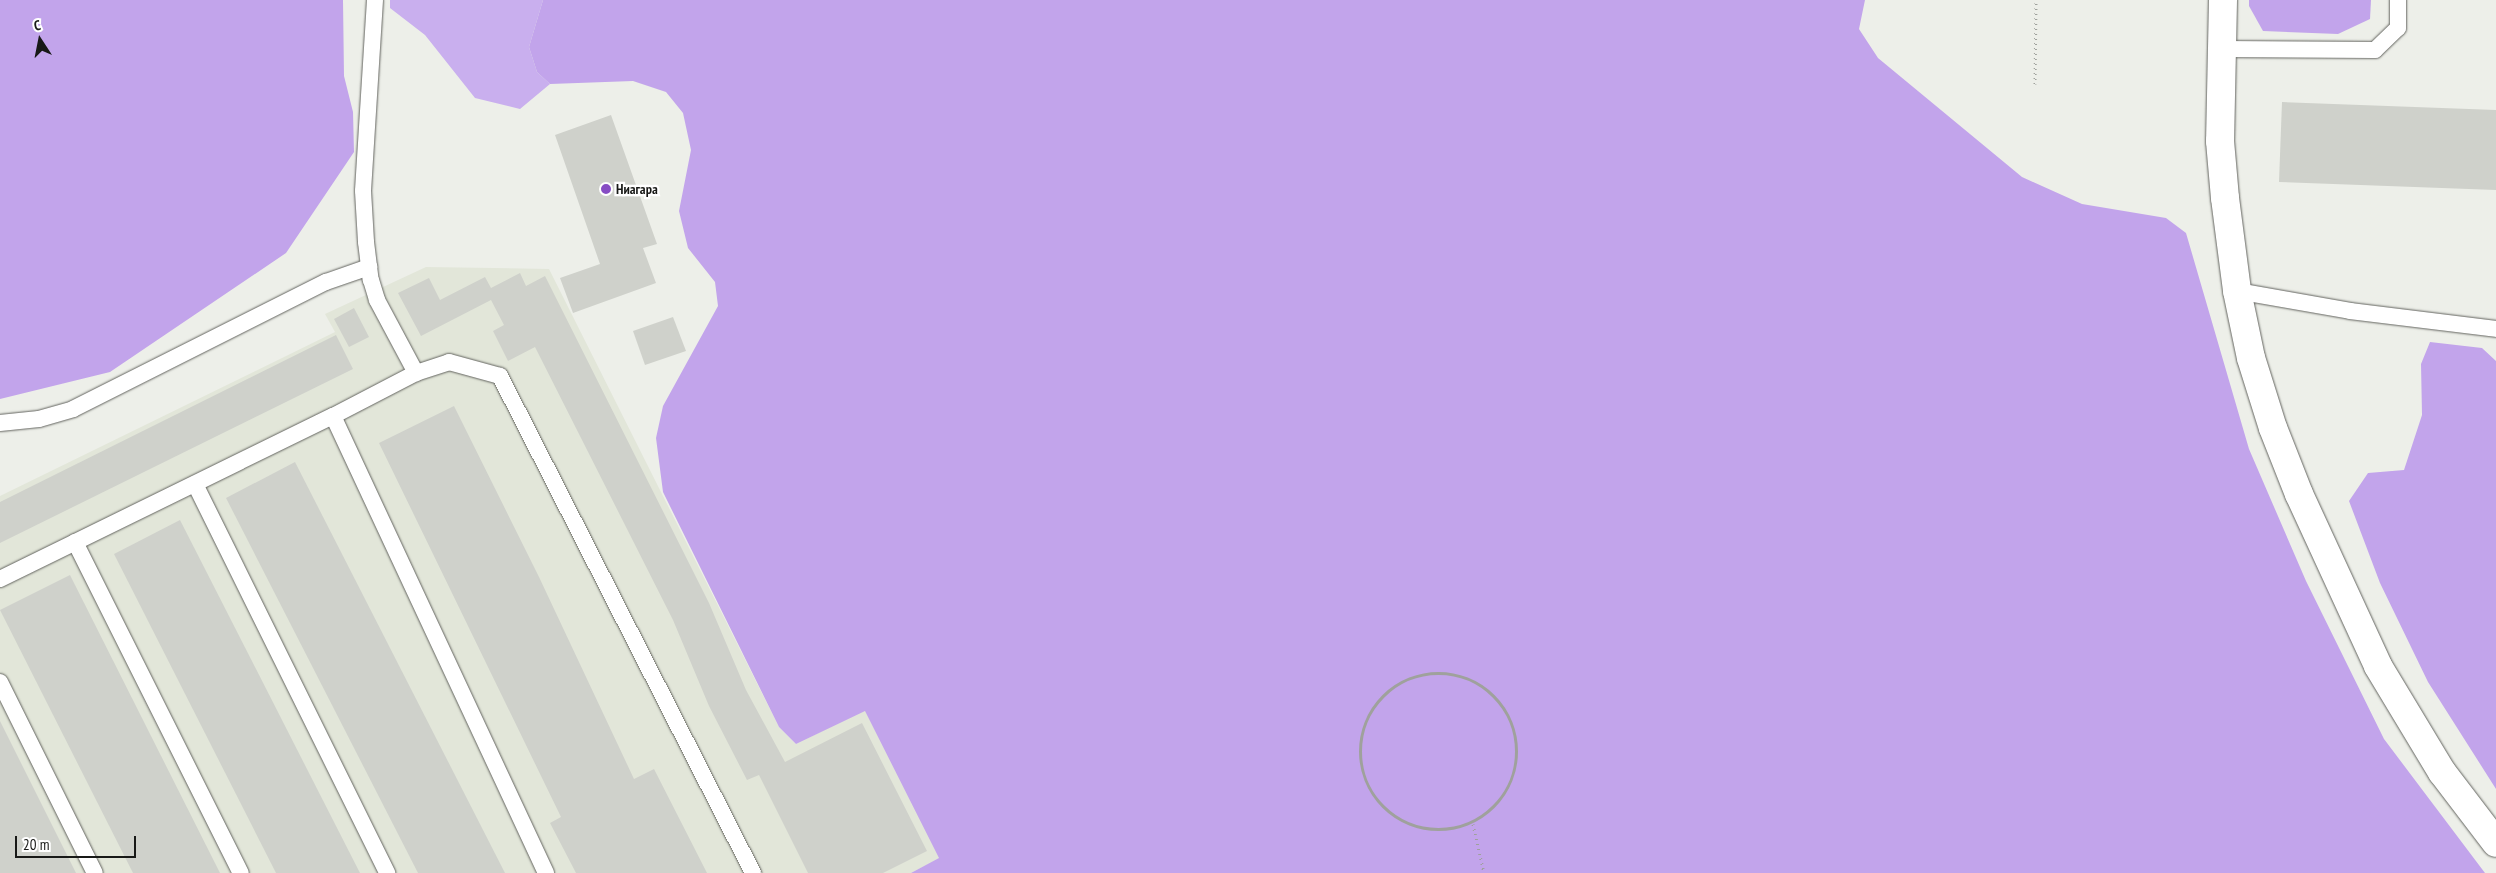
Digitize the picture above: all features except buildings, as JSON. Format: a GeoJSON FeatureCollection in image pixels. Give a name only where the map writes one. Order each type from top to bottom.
{"type":"FeatureCollection","features":[{"type":"Feature","properties":{"kind":"street"},"geometry":{"type":"LineString","coordinates":[[2223,0],[2220,141],[2237,291],[2251,358],[2273,428],[2299,494],[2338,582],[2383,674],[2442,772],[2496,843]]}},
{"type":"Feature","properties":{"kind":"lane"},"geometry":{"type":"LineString","coordinates":[[375,0],[363,191],[369,267],[377,300],[416,373]]}},
{"type":"Feature","properties":{"kind":"lane"},"geometry":{"type":"LineString","coordinates":[[2222,49],[2375,50],[2398,28],[2398,0]]}},
{"type":"Feature","properties":{"kind":"lane"},"geometry":{"type":"LineString","coordinates":[[0,423],[47,418],[73,409],[326,282],[369,267]]}},
{"type":"Feature","properties":{"kind":"lane"},"geometry":{"type":"LineString","coordinates":[[2237,291],[2350,311],[2496,328]]}},
{"type":"Feature","properties":{"kind":"lane"},"geometry":{"type":"LineString","coordinates":[[0,579],[333,416],[416,373],[449,362],[500,376],[753,873]]}},
{"type":"Feature","properties":{"kind":"lane"},"geometry":{"type":"LineString","coordinates":[[333,416],[546,873]]}},
{"type":"Feature","properties":{"kind":"lane"},"geometry":{"type":"LineString","coordinates":[[195,484],[387,873]]}},
{"type":"Feature","properties":{"kind":"lane"},"geometry":{"type":"LineString","coordinates":[[75,542],[241,873]]}},
{"type":"Feature","properties":{"kind":"lane"},"geometry":{"type":"LineString","coordinates":[[0,682],[96,873]]}},
{"type":"Feature","properties":{"kind":"path"},"geometry":{"type":"LineString","coordinates":[[2035,84],[2036,0]]}},
{"type":"Feature","properties":{"kind":"path"},"geometry":{"type":"LineString","coordinates":[[1462,673],[1486,686],[1517,731],[1512,785],[1473,824],[1422,831],[1378,806],[1374,798],[1357,759],[1369,709],[1408,676],[1462,673]]}},
{"type":"Feature","properties":{"kind":"path"},"geometry":{"type":"LineString","coordinates":[[1473,824],[1484,873]]}},
{"type":"Feature","properties":{"kind":"shaded area"},"geometry":{"type":"Polygon","coordinates":[[[0,0],[343,0],[344,76],[353,112],[354,152],[286,253],[110,372],[0,399],[0,0]]]}},
{"type":"Feature","properties":{"kind":"shaded area"},"geometry":{"type":"Polygon","coordinates":[[[390,0],[543,0],[529,47],[537,72],[550,84],[520,109],[475,98],[425,35],[390,8],[390,0]]]}},
{"type":"Feature","properties":{"kind":"shaded area"},"geometry":{"type":"Polygon","coordinates":[[[543,0],[1865,0],[1859,29],[1878,58],[2022,177],[2082,204],[2166,218],[2186,233],[2249,449],[2306,581],[2384,739],[2485,873],[911,873],[939,858],[865,711],[796,744],[779,727],[663,492],[656,438],[663,406],[718,306],[715,282],[688,248],[679,211],[691,150],[683,113],[666,92],[633,81],[550,84],[537,72],[529,47],[543,0]]]}},
{"type":"Feature","properties":{"kind":"shaded area"},"geometry":{"type":"Polygon","coordinates":[[[2249,0],[2371,0],[2370,19],[2338,34],[2263,31],[2249,6],[2249,0]]]}},
{"type":"Feature","properties":{"kind":"shaded area"},"geometry":{"type":"Polygon","coordinates":[[[426,267],[549,269],[779,727],[796,744],[865,710],[940,858],[911,873],[0,873],[0,496],[335,332],[325,314],[426,267]]]}},
{"type":"Feature","properties":{"kind":"shaded area"},"geometry":{"type":"Polygon","coordinates":[[[2430,342],[2482,348],[2496,361],[2496,789],[2428,682],[2380,583],[2349,501],[2368,473],[2404,470],[2422,415],[2421,364],[2430,342]]]}},
{"type":"Feature","properties":{"kind":"place","name":"Ниагара"},"geometry":{"type":"Point","coordinates":[606,189]}}]}
